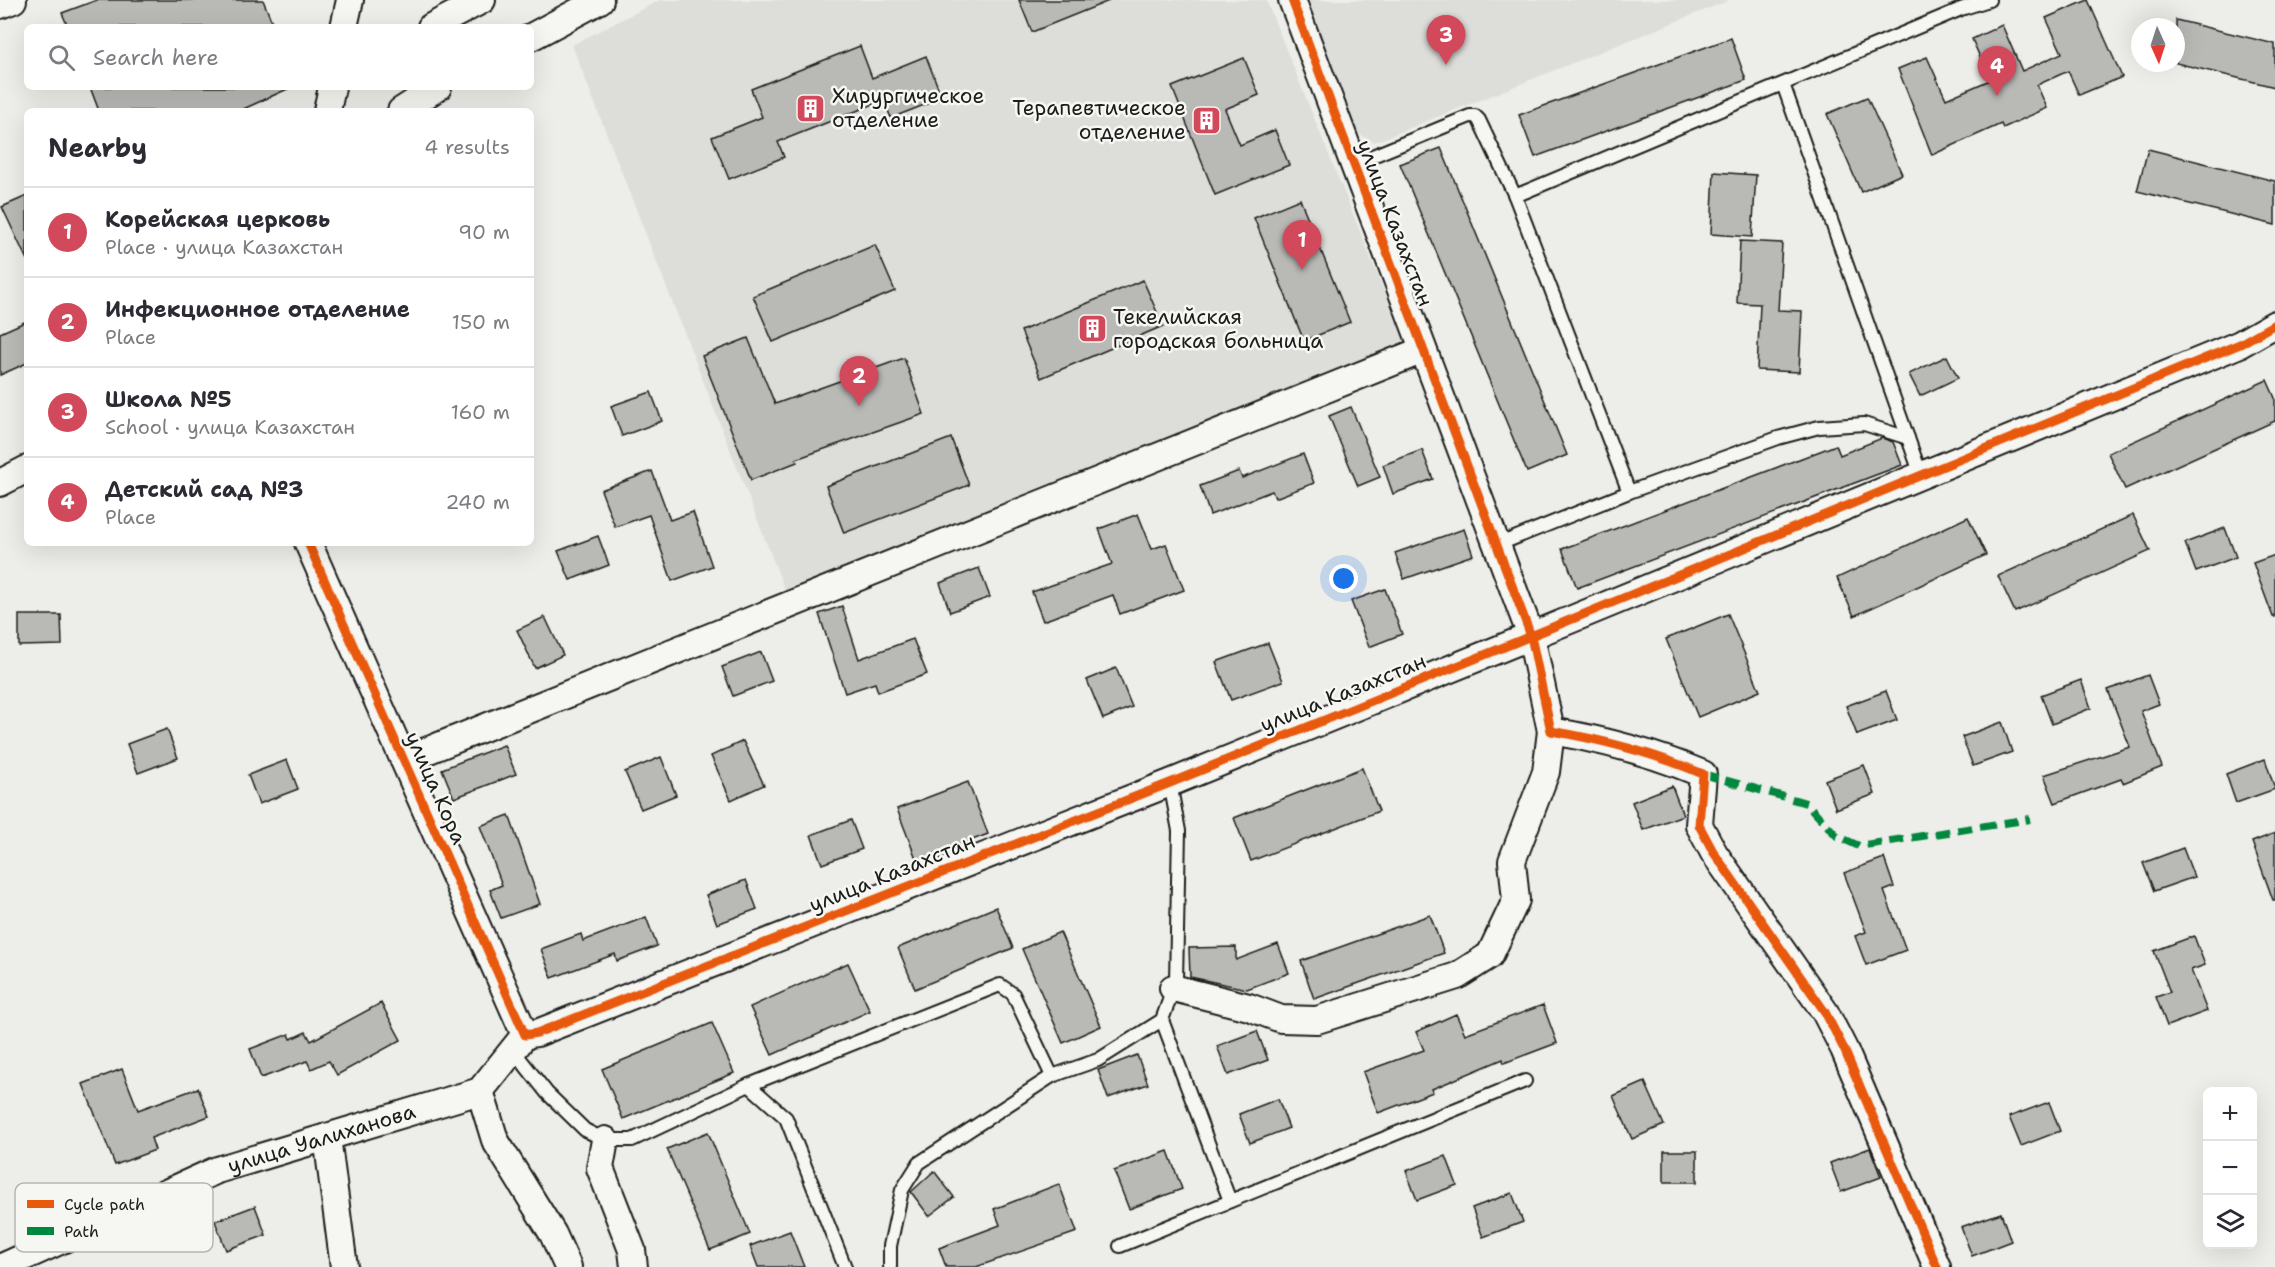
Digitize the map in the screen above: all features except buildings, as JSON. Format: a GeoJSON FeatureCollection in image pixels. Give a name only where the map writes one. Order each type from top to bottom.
{"type":"FeatureCollection","features":[{"type":"Feature","properties":{"kind":"street"},"geometry":{"type":"LineString","coordinates":[[0,5],[13,0]]}},
{"type":"Feature","properties":{"kind":"street"},"geometry":{"type":"LineString","coordinates":[[345,24],[350,0]]}},
{"type":"Feature","properties":{"kind":"street"},"geometry":{"type":"LineString","coordinates":[[436,24],[482,0]]}},
{"type":"Feature","properties":{"kind":"street"},"geometry":{"type":"LineString","coordinates":[[534,35],[600,0]]}},
{"type":"Feature","properties":{"kind":"street","name":"улица Казахстан"},"geometry":{"type":"LineString","coordinates":[[525,1039],[1170,783],[1531,636],[1292,0]]}},
{"type":"Feature","properties":{"kind":"street"},"geometry":{"type":"LineString","coordinates":[[328,108],[331,90]]}},
{"type":"Feature","properties":{"kind":"street"},"geometry":{"type":"LineString","coordinates":[[406,108],[433,90]]}},
{"type":"Feature","properties":{"kind":"street"},"geometry":{"type":"LineString","coordinates":[[1173,988],[1249,1007],[1281,1020],[1317,1020],[1457,976],[1490,955],[1516,900],[1512,861],[1546,772],[1551,731],[1531,636],[2240,344],[2275,324]]}},
{"type":"Feature","properties":{"kind":"street"},"geometry":{"type":"LineString","coordinates":[[404,760],[1423,350]]}},
{"type":"Feature","properties":{"kind":"street"},"geometry":{"type":"LineString","coordinates":[[0,483],[24,471]]}},
{"type":"Feature","properties":{"kind":"street","name":"улица Кора"},"geometry":{"type":"LineString","coordinates":[[309,546],[525,1039]]}},
{"type":"Feature","properties":{"kind":"street"},"geometry":{"type":"LineString","coordinates":[[1551,731],[1605,740],[1663,757],[1703,774],[1699,825],[1714,853],[1825,1012],[1844,1049],[1937,1267]]}},
{"type":"Feature","properties":{"kind":"street"},"geometry":{"type":"LineString","coordinates":[[525,1039],[480,1091],[495,1140],[553,1234],[568,1267]]}},
{"type":"Feature","properties":{"kind":"street","name":"улица Уалиханова"},"geometry":{"type":"LineString","coordinates":[[188,1183],[217,1170],[480,1091]]}},
{"type":"Feature","properties":{"kind":"street"},"geometry":{"type":"LineString","coordinates":[[327,1137],[344,1267]]}},
{"type":"Feature","properties":{"kind":"street"},"geometry":{"type":"LineString","coordinates":[[605,1140],[600,1168],[632,1250],[634,1267]]}},
{"type":"Feature","properties":{"kind":"street","name":"улица Уалиханова"},"geometry":{"type":"LineString","coordinates":[[2,1267],[35,1252]]}},
{"type":"Feature","properties":{"kind":"lane"},"geometry":{"type":"LineString","coordinates":[[1515,196],[1783,84],[1959,4],[1989,0]]}},
{"type":"Feature","properties":{"kind":"lane"},"geometry":{"type":"LineString","coordinates":[[1783,84],[1921,475]]}},
{"type":"Feature","properties":{"kind":"lane"},"geometry":{"type":"LineString","coordinates":[[1353,164],[1475,116],[1515,196],[1629,492]]}},
{"type":"Feature","properties":{"kind":"lane"},"geometry":{"type":"LineString","coordinates":[[1497,545],[1629,492],[1778,438],[1819,427],[1864,424],[1908,438]]}},
{"type":"Feature","properties":{"kind":"lane"},"geometry":{"type":"LineString","coordinates":[[890,1267],[890,1246],[902,1190],[919,1163],[1052,1076],[1098,1060],[1162,1020],[1176,981],[1179,831],[1170,783]]}},
{"type":"Feature","properties":{"kind":"lane"},"geometry":{"type":"LineString","coordinates":[[525,1039],[547,1093],[585,1130],[605,1140],[632,1140],[749,1085],[1000,985],[1013,994],[1052,1076]]}},
{"type":"Feature","properties":{"kind":"lane"},"geometry":{"type":"LineString","coordinates":[[1162,1020],[1230,1202]]}},
{"type":"Feature","properties":{"kind":"lane"},"geometry":{"type":"LineString","coordinates":[[1120,1246],[1525,1081]]}},
{"type":"Feature","properties":{"kind":"lane"},"geometry":{"type":"LineString","coordinates":[[749,1085],[786,1118],[845,1267]]}},
{"type":"Feature","properties":{"kind":"shaded area"},"geometry":{"type":"Polygon","coordinates":[[[660,0],[1266,0],[1409,352],[793,611],[572,45],[660,0]]]}},
{"type":"Feature","properties":{"kind":"shaded area"},"geometry":{"type":"Polygon","coordinates":[[[1300,0],[1730,0],[1375,142],[1348,129],[1300,0]]]}},
{"type":"Feature","properties":{"kind":"marked path"},"geometry":{"type":"LineString","coordinates":[[1703,774],[1806,803],[1837,836],[1859,846],[2030,819]]}},
{"type":"Feature","properties":{"kind":"cycle path"},"geometry":{"type":"LineString","coordinates":[[309,546],[525,1035],[537,1033],[1170,783],[1531,636],[1292,0]]}},
{"type":"Feature","properties":{"kind":"cycle path"},"geometry":{"type":"LineString","coordinates":[[1937,1267],[1844,1049],[1825,1012],[1714,853],[1699,825],[1703,774],[1628,748],[1551,731],[1531,636],[2240,344],[2275,324]]}},
{"type":"Feature","properties":{"kind":"place","name":"Школа №5"},"geometry":{"type":"Point","coordinates":[1446,65]}},
{"type":"Feature","properties":{"kind":"place","name":"Детский сад №3"},"geometry":{"type":"Point","coordinates":[1997,96]}},
{"type":"Feature","properties":{"kind":"place","name":"Хирургическое отделение"},"geometry":{"type":"Point","coordinates":[811,108]}},
{"type":"Feature","properties":{"kind":"place","name":"Терапевтическое отделение"},"geometry":{"type":"Point","coordinates":[1207,120]}},
{"type":"Feature","properties":{"kind":"place","name":"Корейская церковь"},"geometry":{"type":"Point","coordinates":[1302,270]}},
{"type":"Feature","properties":{"kind":"place","name":"Текелийская городская больница"},"geometry":{"type":"Point","coordinates":[1092,329]}},
{"type":"Feature","properties":{"kind":"place","name":"Инфекционное отделение"},"geometry":{"type":"Point","coordinates":[859,406]}}]}
